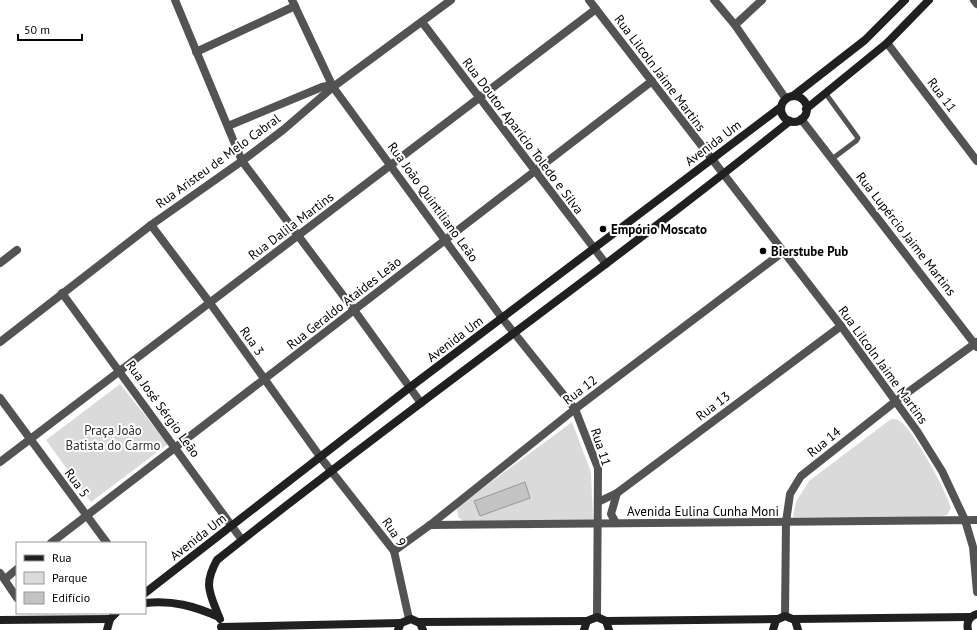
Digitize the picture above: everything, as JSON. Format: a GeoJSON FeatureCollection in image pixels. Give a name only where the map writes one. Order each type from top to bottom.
{"type":"FeatureCollection","features":[{"type":"Feature","properties":{"kind":"street"},"geometry":{"type":"LineString","coordinates":[[175,0],[242,161],[354,310],[421,403]]}},
{"type":"Feature","properties":{"kind":"street","name":"Rua Aristeu de Melo Cabral"},"geometry":{"type":"LineString","coordinates":[[0,342],[151,225],[242,161],[283,130],[333,86],[451,0]]}},
{"type":"Feature","properties":{"kind":"street","name":"Rua Lilcoln Jaime Martins"},"geometry":{"type":"LineString","coordinates":[[589,0],[722,175],[840,326],[917,431],[942,471],[965,520],[973,547],[977,592]]}},
{"type":"Feature","properties":{"kind":"street"},"geometry":{"type":"LineString","coordinates":[[714,0],[790,97],[803,100],[806,109]]}},
{"type":"Feature","properties":{"kind":"street"},"geometry":{"type":"LineString","coordinates":[[735,25],[762,0]]}},
{"type":"Feature","properties":{"kind":"street"},"geometry":{"type":"LineString","coordinates":[[790,121],[782,115],[781,107],[790,97],[866,40],[905,0]]}},
{"type":"Feature","properties":{"kind":"street"},"geometry":{"type":"LineString","coordinates":[[929,0],[887,43],[806,109],[801,118],[790,121],[606,264],[514,332],[217,560],[212,569],[209,590],[219,617],[221,628],[400,626],[409,619],[419,622],[587,621],[597,617],[606,621],[777,619],[785,616],[794,619],[974,615]]}},
{"type":"Feature","properties":{"kind":"street"},"geometry":{"type":"LineString","coordinates":[[974,0],[977,4]]}},
{"type":"Feature","properties":{"kind":"street"},"geometry":{"type":"LineString","coordinates":[[196,52],[293,3]]}},
{"type":"Feature","properties":{"kind":"street","name":"Rua João Quintiliano Leão"},"geometry":{"type":"LineString","coordinates":[[293,3],[333,86],[502,318],[514,332]]}},
{"type":"Feature","properties":{"kind":"street","name":"Rua Dalila Martins"},"geometry":{"type":"LineString","coordinates":[[0,462],[596,9]]}},
{"type":"Feature","properties":{"kind":"street","name":"Rua Doutor Aparício Toledo e Silva"},"geometry":{"type":"LineString","coordinates":[[422,22],[606,264]]}},
{"type":"Feature","properties":{"kind":"street","name":"Rua 11"},"geometry":{"type":"LineString","coordinates":[[887,43],[977,161]]}},
{"type":"Feature","properties":{"kind":"street","name":"Rua Geraldo Ataides Leão"},"geometry":{"type":"LineString","coordinates":[[52,542],[652,82]]}},
{"type":"Feature","properties":{"kind":"street"},"geometry":{"type":"LineString","coordinates":[[228,126],[322,88],[333,86]]}},
{"type":"Feature","properties":{"kind":"street","name":"Avenida Um"},"geometry":{"type":"LineString","coordinates":[[146,592],[410,388],[781,107]]}},
{"type":"Feature","properties":{"kind":"street","name":"Rua Lupércio Jaime Martins"},"geometry":{"type":"LineString","coordinates":[[801,118],[976,344]]}},
{"type":"Feature","properties":{"kind":"street","name":"Rua 3"},"geometry":{"type":"LineString","coordinates":[[151,225],[210,303],[320,458],[332,471]]}},
{"type":"Feature","properties":{"kind":"street"},"geometry":{"type":"LineString","coordinates":[[0,263],[17,250]]}},
{"type":"Feature","properties":{"kind":"street","name":"Rua 12"},"geometry":{"type":"LineString","coordinates":[[394,550],[430,525],[575,409],[783,252]]}},
{"type":"Feature","properties":{"kind":"street","name":"Rua José Sérgio Leão"},"geometry":{"type":"LineString","coordinates":[[62,293],[121,371],[242,540]]}},
{"type":"Feature","properties":{"kind":"street","name":"Rua 13"},"geometry":{"type":"LineString","coordinates":[[598,502],[616,493],[840,326]]}},
{"type":"Feature","properties":{"kind":"street","name":"Rua 11"},"geometry":{"type":"LineString","coordinates":[[514,332],[575,409],[598,468],[597,617]]}},
{"type":"Feature","properties":{"kind":"street","name":"Rua 14"},"geometry":{"type":"LineString","coordinates":[[785,616],[786,522],[790,494],[801,476],[896,401],[976,344]]}},
{"type":"Feature","properties":{"kind":"street","name":"Rua 5"},"geometry":{"type":"LineString","coordinates":[[0,398],[106,542]]}},
{"type":"Feature","properties":{"kind":"street","name":"Rua 9"},"geometry":{"type":"LineString","coordinates":[[332,471],[394,550],[409,619]]}},
{"type":"Feature","properties":{"kind":"street"},"geometry":{"type":"LineString","coordinates":[[616,493],[610,514],[616,523]]}},
{"type":"Feature","properties":{"kind":"street","name":"Avenida Eulina Cunha Moni"},"geometry":{"type":"LineString","coordinates":[[430,525],[977,520]]}},
{"type":"Feature","properties":{"kind":"street"},"geometry":{"type":"LineString","coordinates":[[16,569],[2,576],[16,597]]}},
{"type":"Feature","properties":{"kind":"street"},"geometry":{"type":"LineString","coordinates":[[146,603],[165,601],[178,603],[191,606],[219,617]]}},
{"type":"Feature","properties":{"kind":"street"},"geometry":{"type":"LineString","coordinates":[[968,630],[968,622],[974,615]]}},
{"type":"Feature","properties":{"kind":"street"},"geometry":{"type":"LineString","coordinates":[[0,620],[26,617],[113,616],[107,630]]}},
{"type":"Feature","properties":{"kind":"street"},"geometry":{"type":"LineString","coordinates":[[773,630],[773,624],[777,619]]}},
{"type":"Feature","properties":{"kind":"street"},"geometry":{"type":"LineString","coordinates":[[794,619],[798,624],[798,630]]}},
{"type":"Feature","properties":{"kind":"street"},"geometry":{"type":"LineString","coordinates":[[584,630],[587,621]]}},
{"type":"Feature","properties":{"kind":"street"},"geometry":{"type":"LineString","coordinates":[[606,621],[609,630]]}},
{"type":"Feature","properties":{"kind":"street"},"geometry":{"type":"LineString","coordinates":[[419,622],[423,630]]}},
{"type":"Feature","properties":{"kind":"lane"},"geometry":{"type":"LineString","coordinates":[[826,94],[858,138],[832,158]]}},
{"type":"Feature","properties":{"kind":"green space","name":"Praça João Batista do Carmo"},"geometry":{"type":"Polygon","coordinates":[[[120,384],[168,444],[91,502],[46,440],[120,384]]]}},
{"type":"Feature","properties":{"kind":"green space"},"geometry":{"type":"Polygon","coordinates":[[[891,419],[899,420],[906,427],[929,462],[948,499],[951,508],[947,515],[936,517],[793,517],[796,502],[809,481],[891,419]]]}},
{"type":"Feature","properties":{"kind":"green space"},"geometry":{"type":"Polygon","coordinates":[[[572,422],[591,472],[593,520],[463,521],[458,517],[457,509],[460,505],[572,422]]]}},
{"type":"Feature","properties":{"kind":"building"},"geometry":{"type":"Polygon","coordinates":[[[525,482],[530,498],[480,516],[474,501],[525,482]]]}},
{"type":"Feature","properties":{"kind":"place","name":"Empório Moscato"},"geometry":{"type":"Point","coordinates":[603,229]}},
{"type":"Feature","properties":{"kind":"place","name":"Bierstube Pub"},"geometry":{"type":"Point","coordinates":[763,251]}}]}
